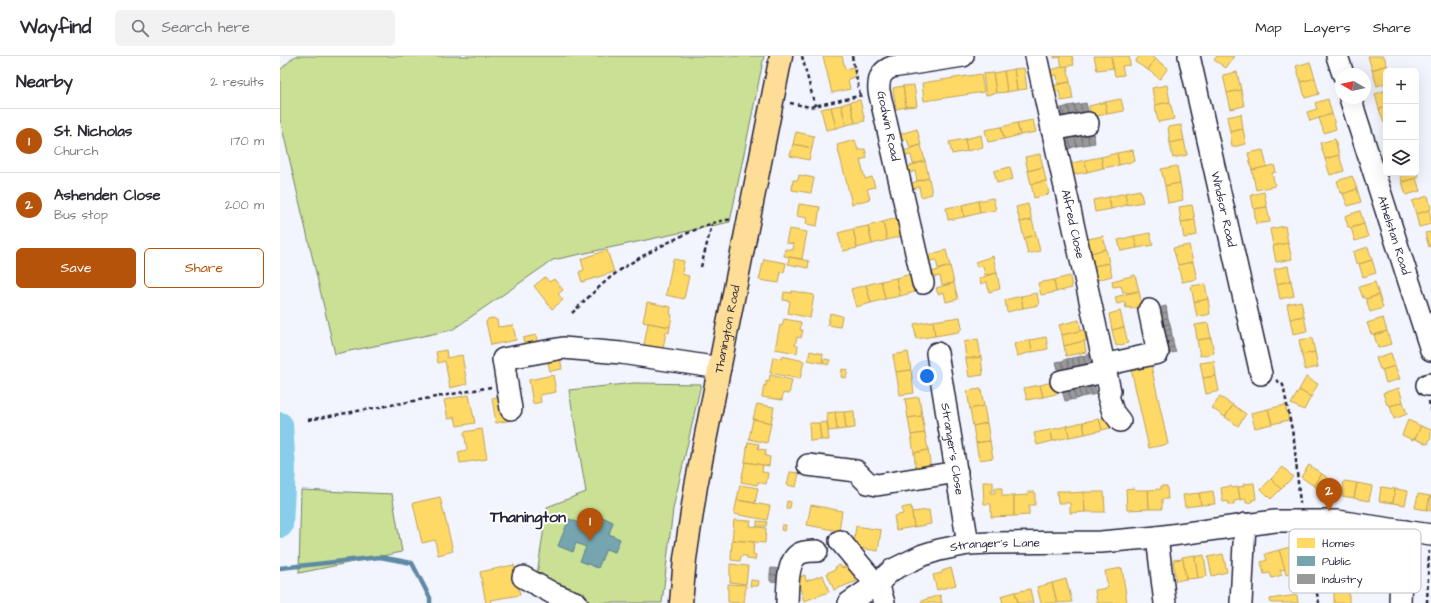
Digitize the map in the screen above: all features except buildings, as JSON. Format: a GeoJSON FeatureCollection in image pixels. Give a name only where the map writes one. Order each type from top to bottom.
{"type":"FeatureCollection","features":[{"type":"Feature","properties":{"kind":"highway","name":"Thanington Road"},"geometry":{"type":"LineString","coordinates":[[681,603],[685,559],[696,486],[781,56]]}},
{"type":"Feature","properties":{"kind":"street","name":"Godwin Road"},"geometry":{"type":"LineString","coordinates":[[923,284],[909,263],[870,93],[879,85],[881,75],[888,68],[963,56]]}},
{"type":"Feature","properties":{"kind":"street","name":"Alfred Close"},"geometry":{"type":"LineString","coordinates":[[1036,56],[1105,368],[1110,392],[1108,396],[1113,412],[1120,421]]}},
{"type":"Feature","properties":{"kind":"street","name":"Windsor Road"},"geometry":{"type":"LineString","coordinates":[[1189,56],[1259,365]]}},
{"type":"Feature","properties":{"kind":"street"},"geometry":{"type":"LineString","coordinates":[[1337,56],[1341,68]]}},
{"type":"Feature","properties":{"kind":"street","name":"Athelstan Road"},"geometry":{"type":"LineString","coordinates":[[1352,104],[1431,350]]}},
{"type":"Feature","properties":{"kind":"street"},"geometry":{"type":"LineString","coordinates":[[1052,130],[1088,123]]}},
{"type":"Feature","properties":{"kind":"street"},"geometry":{"type":"LineString","coordinates":[[1061,381],[1158,353],[1149,310]]}},
{"type":"Feature","properties":{"kind":"street"},"geometry":{"type":"LineString","coordinates":[[511,409],[503,359],[563,348],[621,353],[720,368]]}},
{"type":"Feature","properties":{"kind":"street","name":"Stranger's Close"},"geometry":{"type":"LineString","coordinates":[[937,353],[968,544]]}},
{"type":"Feature","properties":{"kind":"street"},"geometry":{"type":"LineString","coordinates":[[808,465],[856,471],[868,483],[877,485],[957,472]]}},
{"type":"Feature","properties":{"kind":"street","name":"Stranger's Lane"},"geometry":{"type":"LineString","coordinates":[[849,603],[892,570],[923,555],[968,544],[1101,542],[1156,537],[1275,520],[1304,529],[1337,521],[1392,529]]}},
{"type":"Feature","properties":{"kind":"street"},"geometry":{"type":"LineString","coordinates":[[1241,603],[1245,524]]}},
{"type":"Feature","properties":{"kind":"street","name":"Stranger's Lane"},"geometry":{"type":"LineString","coordinates":[[1421,533],[1431,534]]}},
{"type":"Feature","properties":{"kind":"street"},"geometry":{"type":"LineString","coordinates":[[1156,537],[1165,603]]}},
{"type":"Feature","properties":{"kind":"street"},"geometry":{"type":"LineString","coordinates":[[840,541],[877,583],[884,603]]}},
{"type":"Feature","properties":{"kind":"street"},"geometry":{"type":"LineString","coordinates":[[787,603],[789,572],[794,557],[800,553],[817,551]]}},
{"type":"Feature","properties":{"kind":"street"},"geometry":{"type":"LineString","coordinates":[[522,577],[554,594],[577,603]]}},
{"type":"Feature","properties":{"kind":"street"},"geometry":{"type":"LineString","coordinates":[[1400,593],[1400,603]]}},
{"type":"Feature","properties":{"kind":"path"},"geometry":{"type":"LineString","coordinates":[[802,56],[815,106]]}},
{"type":"Feature","properties":{"kind":"path"},"geometry":{"type":"LineString","coordinates":[[772,100],[810,107],[870,93],[852,56]]}},
{"type":"Feature","properties":{"kind":"path"},"geometry":{"type":"LineString","coordinates":[[572,313],[625,266],[676,239],[712,223],[728,219],[748,222]]}},
{"type":"Feature","properties":{"kind":"path"},"geometry":{"type":"LineString","coordinates":[[701,267],[712,223]]}},
{"type":"Feature","properties":{"kind":"path"},"geometry":{"type":"LineString","coordinates":[[1259,365],[1264,373],[1283,385],[1294,440],[1304,529]]}},
{"type":"Feature","properties":{"kind":"path"},"geometry":{"type":"LineString","coordinates":[[308,420],[507,384]]}},
{"type":"Feature","properties":{"kind":"path"},"geometry":{"type":"LineString","coordinates":[[1427,603],[1428,556]]}},
{"type":"Feature","properties":{"kind":"path"},"geometry":{"type":"LineString","coordinates":[[1317,593],[1319,603]]}},
{"type":"Feature","properties":{"kind":"green space"},"geometry":{"type":"Polygon","coordinates":[[[295,56],[764,56],[730,222],[553,260],[452,330],[335,354],[280,119],[280,70],[295,56]]]}},
{"type":"Feature","properties":{"kind":"green space"},"geometry":{"type":"Polygon","coordinates":[[[634,383],[701,384],[673,509],[662,603],[591,603],[537,575],[547,507],[586,492],[569,390],[634,383]]]}},
{"type":"Feature","properties":{"kind":"green space"},"geometry":{"type":"Polygon","coordinates":[[[301,490],[392,494],[402,552],[299,573],[301,490]]]}},
{"type":"Feature","properties":{"kind":"waterway"},"geometry":{"type":"LineString","coordinates":[[280,425],[283,469],[280,525]]}},
{"type":"Feature","properties":{"kind":"waterway"},"geometry":{"type":"LineString","coordinates":[[280,568],[380,557],[412,563],[430,598],[430,603]]}},
{"type":"Feature","properties":{"kind":"place","name":"Ashenden Close"},"geometry":{"type":"Point","coordinates":[1329,511]}},
{"type":"Feature","properties":{"kind":"place","name":"St. Nicholas"},"geometry":{"type":"Point","coordinates":[590,541]}},
{"type":"Feature","properties":{"kind":"district","name":"Thanington"},"geometry":{"type":"Point","coordinates":[528,517]}}]}
